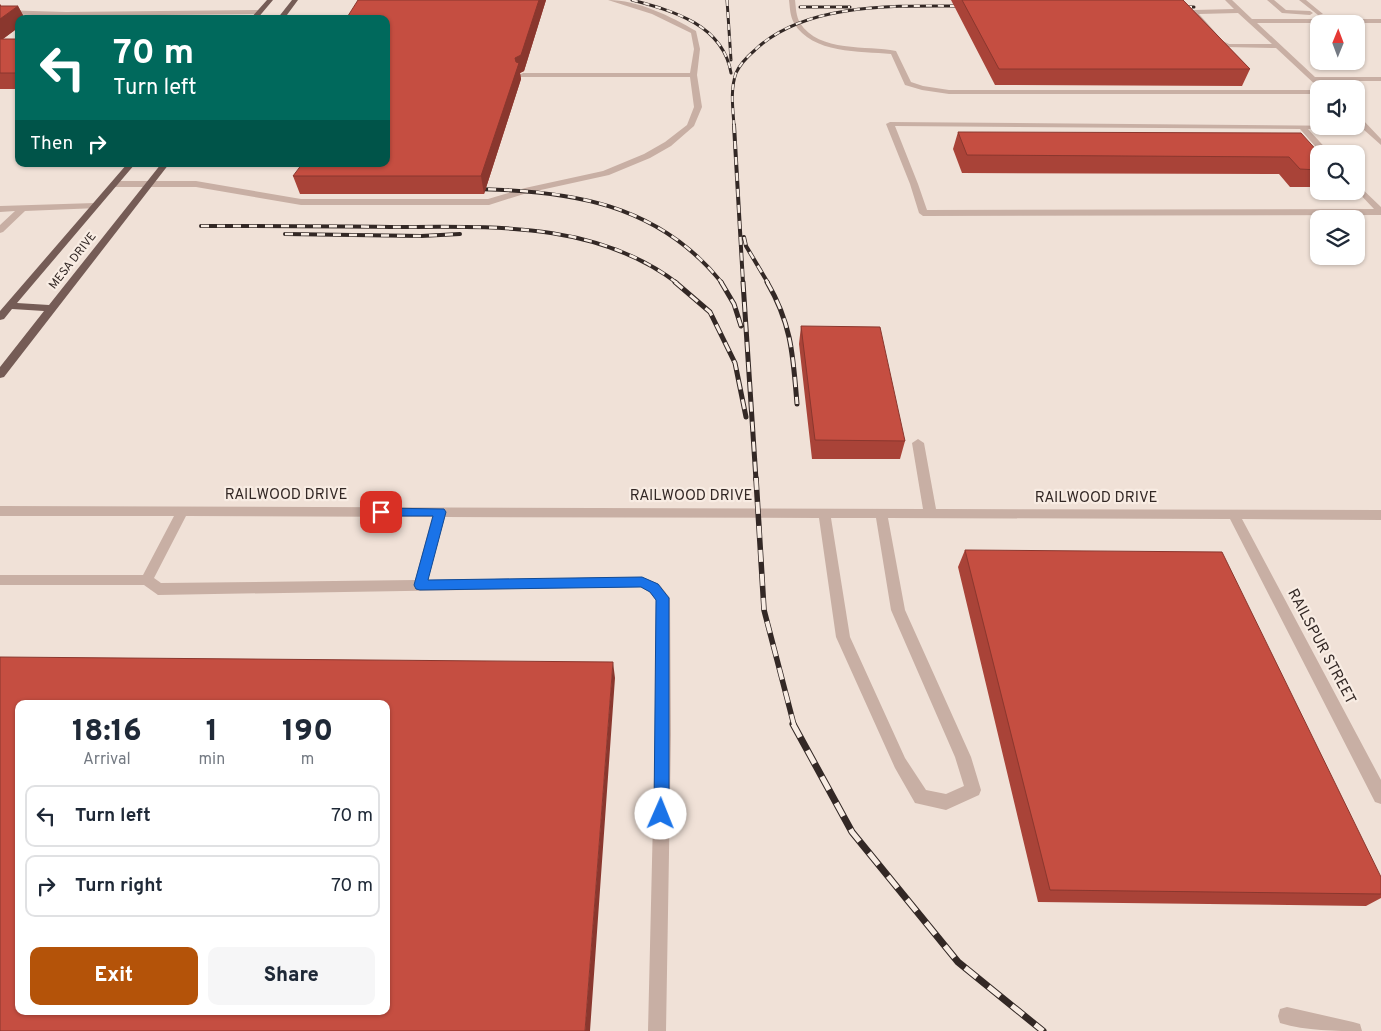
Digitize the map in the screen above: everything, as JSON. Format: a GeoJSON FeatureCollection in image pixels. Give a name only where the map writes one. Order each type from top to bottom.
{"type":"FeatureCollection","features":[{"type":"Feature","properties":{"kind":"main road"},"geometry":{"type":"LineString","coordinates":[[256,15],[270,0]]}},
{"type":"Feature","properties":{"kind":"main road"},"geometry":{"type":"LineString","coordinates":[[283,15],[295,0]]}},
{"type":"Feature","properties":{"kind":"main road","name":"MESA DRIVE"},"geometry":{"type":"LineString","coordinates":[[0,317],[5,305],[129,167]]}},
{"type":"Feature","properties":{"kind":"main road","name":"MESA DRIVE"},"geometry":{"type":"LineString","coordinates":[[0,374],[163,167]]}},
{"type":"Feature","properties":{"kind":"main road"},"geometry":{"type":"LineString","coordinates":[[5,305],[52,308]]}},
{"type":"Feature","properties":{"kind":"street"},"geometry":{"type":"LineString","coordinates":[[115,184],[196,184],[301,202],[488,202],[525,191],[606,173],[647,156],[668,144],[690,126],[698,107],[693,76],[697,49],[694,32],[675,21],[653,12],[611,0]]}},
{"type":"Feature","properties":{"kind":"street"},"geometry":{"type":"LineString","coordinates":[[792,0],[795,19],[806,36],[832,46],[894,52],[908,83],[922,88],[949,92],[1310,92]]}},
{"type":"Feature","properties":{"kind":"street"},"geometry":{"type":"LineString","coordinates":[[1228,0],[1313,78],[1381,79]]}},
{"type":"Feature","properties":{"kind":"street"},"geometry":{"type":"LineString","coordinates":[[1270,0],[1284,12],[1318,13]]}},
{"type":"Feature","properties":{"kind":"street"},"geometry":{"type":"LineString","coordinates":[[1302,0],[1320,15]]}},
{"type":"Feature","properties":{"kind":"street"},"geometry":{"type":"LineString","coordinates":[[1240,11],[1194,12],[1221,42],[1228,46],[1278,46]]}},
{"type":"Feature","properties":{"kind":"street"},"geometry":{"type":"LineString","coordinates":[[0,12],[66,14],[259,12]]}},
{"type":"Feature","properties":{"kind":"street"},"geometry":{"type":"LineString","coordinates":[[1251,21],[1310,21]]}},
{"type":"Feature","properties":{"kind":"street"},"geometry":{"type":"LineString","coordinates":[[1365,21],[1381,21]]}},
{"type":"Feature","properties":{"kind":"street"},"geometry":{"type":"LineString","coordinates":[[523,75],[693,76]]}},
{"type":"Feature","properties":{"kind":"street"},"geometry":{"type":"LineString","coordinates":[[1310,127],[890,124],[914,184],[923,213],[1381,212]]}},
{"type":"Feature","properties":{"kind":"street"},"geometry":{"type":"LineString","coordinates":[[1302,127],[1319,145]]}},
{"type":"Feature","properties":{"kind":"street"},"geometry":{"type":"LineString","coordinates":[[1365,127],[1381,143]]}},
{"type":"Feature","properties":{"kind":"street"},"geometry":{"type":"LineString","coordinates":[[1365,195],[1381,212]]}},
{"type":"Feature","properties":{"kind":"street"},"geometry":{"type":"LineString","coordinates":[[0,210],[95,206]]}},
{"type":"Feature","properties":{"kind":"street"},"geometry":{"type":"LineString","coordinates":[[0,230],[21,210]]}},
{"type":"Feature","properties":{"kind":"street"},"geometry":{"type":"LineString","coordinates":[[918,443],[930,513]]}},
{"type":"Feature","properties":{"kind":"street","name":"RAILWOOD DRIVE"},"geometry":{"type":"LineString","coordinates":[[0,511],[1381,515]]}},
{"type":"Feature","properties":{"kind":"street"},"geometry":{"type":"LineString","coordinates":[[147,580],[160,552],[183,512]]}},
{"type":"Feature","properties":{"kind":"street"},"geometry":{"type":"LineString","coordinates":[[420,585],[440,512]]}},
{"type":"Feature","properties":{"kind":"street"},"geometry":{"type":"LineString","coordinates":[[824,513],[843,637],[900,763],[921,797],[946,802],[973,790],[963,757],[898,610],[882,513]]}},
{"type":"Feature","properties":{"kind":"street","name":"RAILSPUR STREET"},"geometry":{"type":"LineString","coordinates":[[1233,514],[1381,796]]}},
{"type":"Feature","properties":{"kind":"street"},"geometry":{"type":"LineString","coordinates":[[0,580],[147,580],[158,589],[642,582],[654,588],[662,598],[663,735],[657,1031]]}},
{"type":"Feature","properties":{"kind":"street"},"geometry":{"type":"LineString","coordinates":[[1287,1016],[1353,1031]]}},
{"type":"Feature","properties":{"kind":"building"},"geometry":{"type":"Polygon","coordinates":[[[358,0],[539,0],[521,55],[515,58],[516,62],[519,63],[481,176],[293,176],[300,167],[390,167],[390,15],[349,15],[358,0]]]}},
{"type":"Feature","properties":{"kind":"building"},"geometry":{"type":"Polygon","coordinates":[[[962,0],[1183,0],[1250,69],[999,69],[962,0]]]}},
{"type":"Feature","properties":{"kind":"building"},"geometry":{"type":"Polygon","coordinates":[[[0,6],[18,6],[0,19],[0,6]]]}},
{"type":"Feature","properties":{"kind":"building"},"geometry":{"type":"Polygon","coordinates":[[[0,39],[15,39],[15,73],[0,73],[0,39]]]}},
{"type":"Feature","properties":{"kind":"building"},"geometry":{"type":"Polygon","coordinates":[[[958,132],[1301,133],[1312,145],[1310,145],[1310,170],[1300,169],[1289,157],[967,155],[958,132]]]}},
{"type":"Feature","properties":{"kind":"building"},"geometry":{"type":"Polygon","coordinates":[[[801,326],[880,327],[905,441],[815,440],[801,326]]]}},
{"type":"Feature","properties":{"kind":"building"},"geometry":{"type":"Polygon","coordinates":[[[965,550],[1222,552],[1381,877],[1381,894],[1050,890],[965,550]]]}},
{"type":"Feature","properties":{"kind":"building"},"geometry":{"type":"Polygon","coordinates":[[[0,657],[613,662],[585,1031],[0,1031],[0,657]]]}},
{"type":"Feature","properties":{"kind":"railway"},"geometry":{"type":"LineString","coordinates":[[632,0],[680,15],[707,32],[718,43],[726,57],[731,73]]}},
{"type":"Feature","properties":{"kind":"railway"},"geometry":{"type":"LineString","coordinates":[[727,0],[731,60]]}},
{"type":"Feature","properties":{"kind":"railway"},"geometry":{"type":"LineString","coordinates":[[734,126],[732,93],[736,73],[742,63],[755,50],[776,34],[800,22],[855,10],[884,7],[967,6]]}},
{"type":"Feature","properties":{"kind":"railway"},"geometry":{"type":"LineString","coordinates":[[800,7],[850,7]]}},
{"type":"Feature","properties":{"kind":"railway"},"geometry":{"type":"LineString","coordinates":[[1174,7],[1194,7]]}},
{"type":"Feature","properties":{"kind":"railway"},"geometry":{"type":"LineString","coordinates":[[734,125],[743,283]]}},
{"type":"Feature","properties":{"kind":"railway"},"geometry":{"type":"LineString","coordinates":[[472,189],[543,193],[577,198],[609,206],[640,218],[670,235],[697,256],[722,283]]}},
{"type":"Feature","properties":{"kind":"railway"},"geometry":{"type":"LineString","coordinates":[[201,226],[465,227],[539,231],[576,238],[611,248],[645,263],[677,283]]}},
{"type":"Feature","properties":{"kind":"railway"},"geometry":{"type":"LineString","coordinates":[[285,234],[421,236],[460,234]]}},
{"type":"Feature","properties":{"kind":"railway"},"geometry":{"type":"LineString","coordinates":[[744,237],[746,246],[768,283]]}},
{"type":"Feature","properties":{"kind":"railway"},"geometry":{"type":"LineString","coordinates":[[675,282],[710,312],[735,363],[746,417]]}},
{"type":"Feature","properties":{"kind":"railway"},"geometry":{"type":"LineString","coordinates":[[721,282],[734,304],[741,326]]}},
{"type":"Feature","properties":{"kind":"railway"},"geometry":{"type":"LineString","coordinates":[[743,282],[756,480]]}},
{"type":"Feature","properties":{"kind":"railway"},"geometry":{"type":"LineString","coordinates":[[767,282],[782,312],[790,341],[797,404]]}},
{"type":"Feature","properties":{"kind":"railway"},"geometry":{"type":"LineString","coordinates":[[756,478],[764,610],[794,725]]}},
{"type":"Feature","properties":{"kind":"railway"},"geometry":{"type":"LineString","coordinates":[[793,724],[852,832],[958,962],[1043,1031]]}},
{"type":"Feature","properties":{"kind":"route"},"geometry":{"type":"LineString","coordinates":[[381,512],[440,512],[432,548],[420,585],[642,582],[654,588],[662,598],[663,735],[661,814]]}}]}
